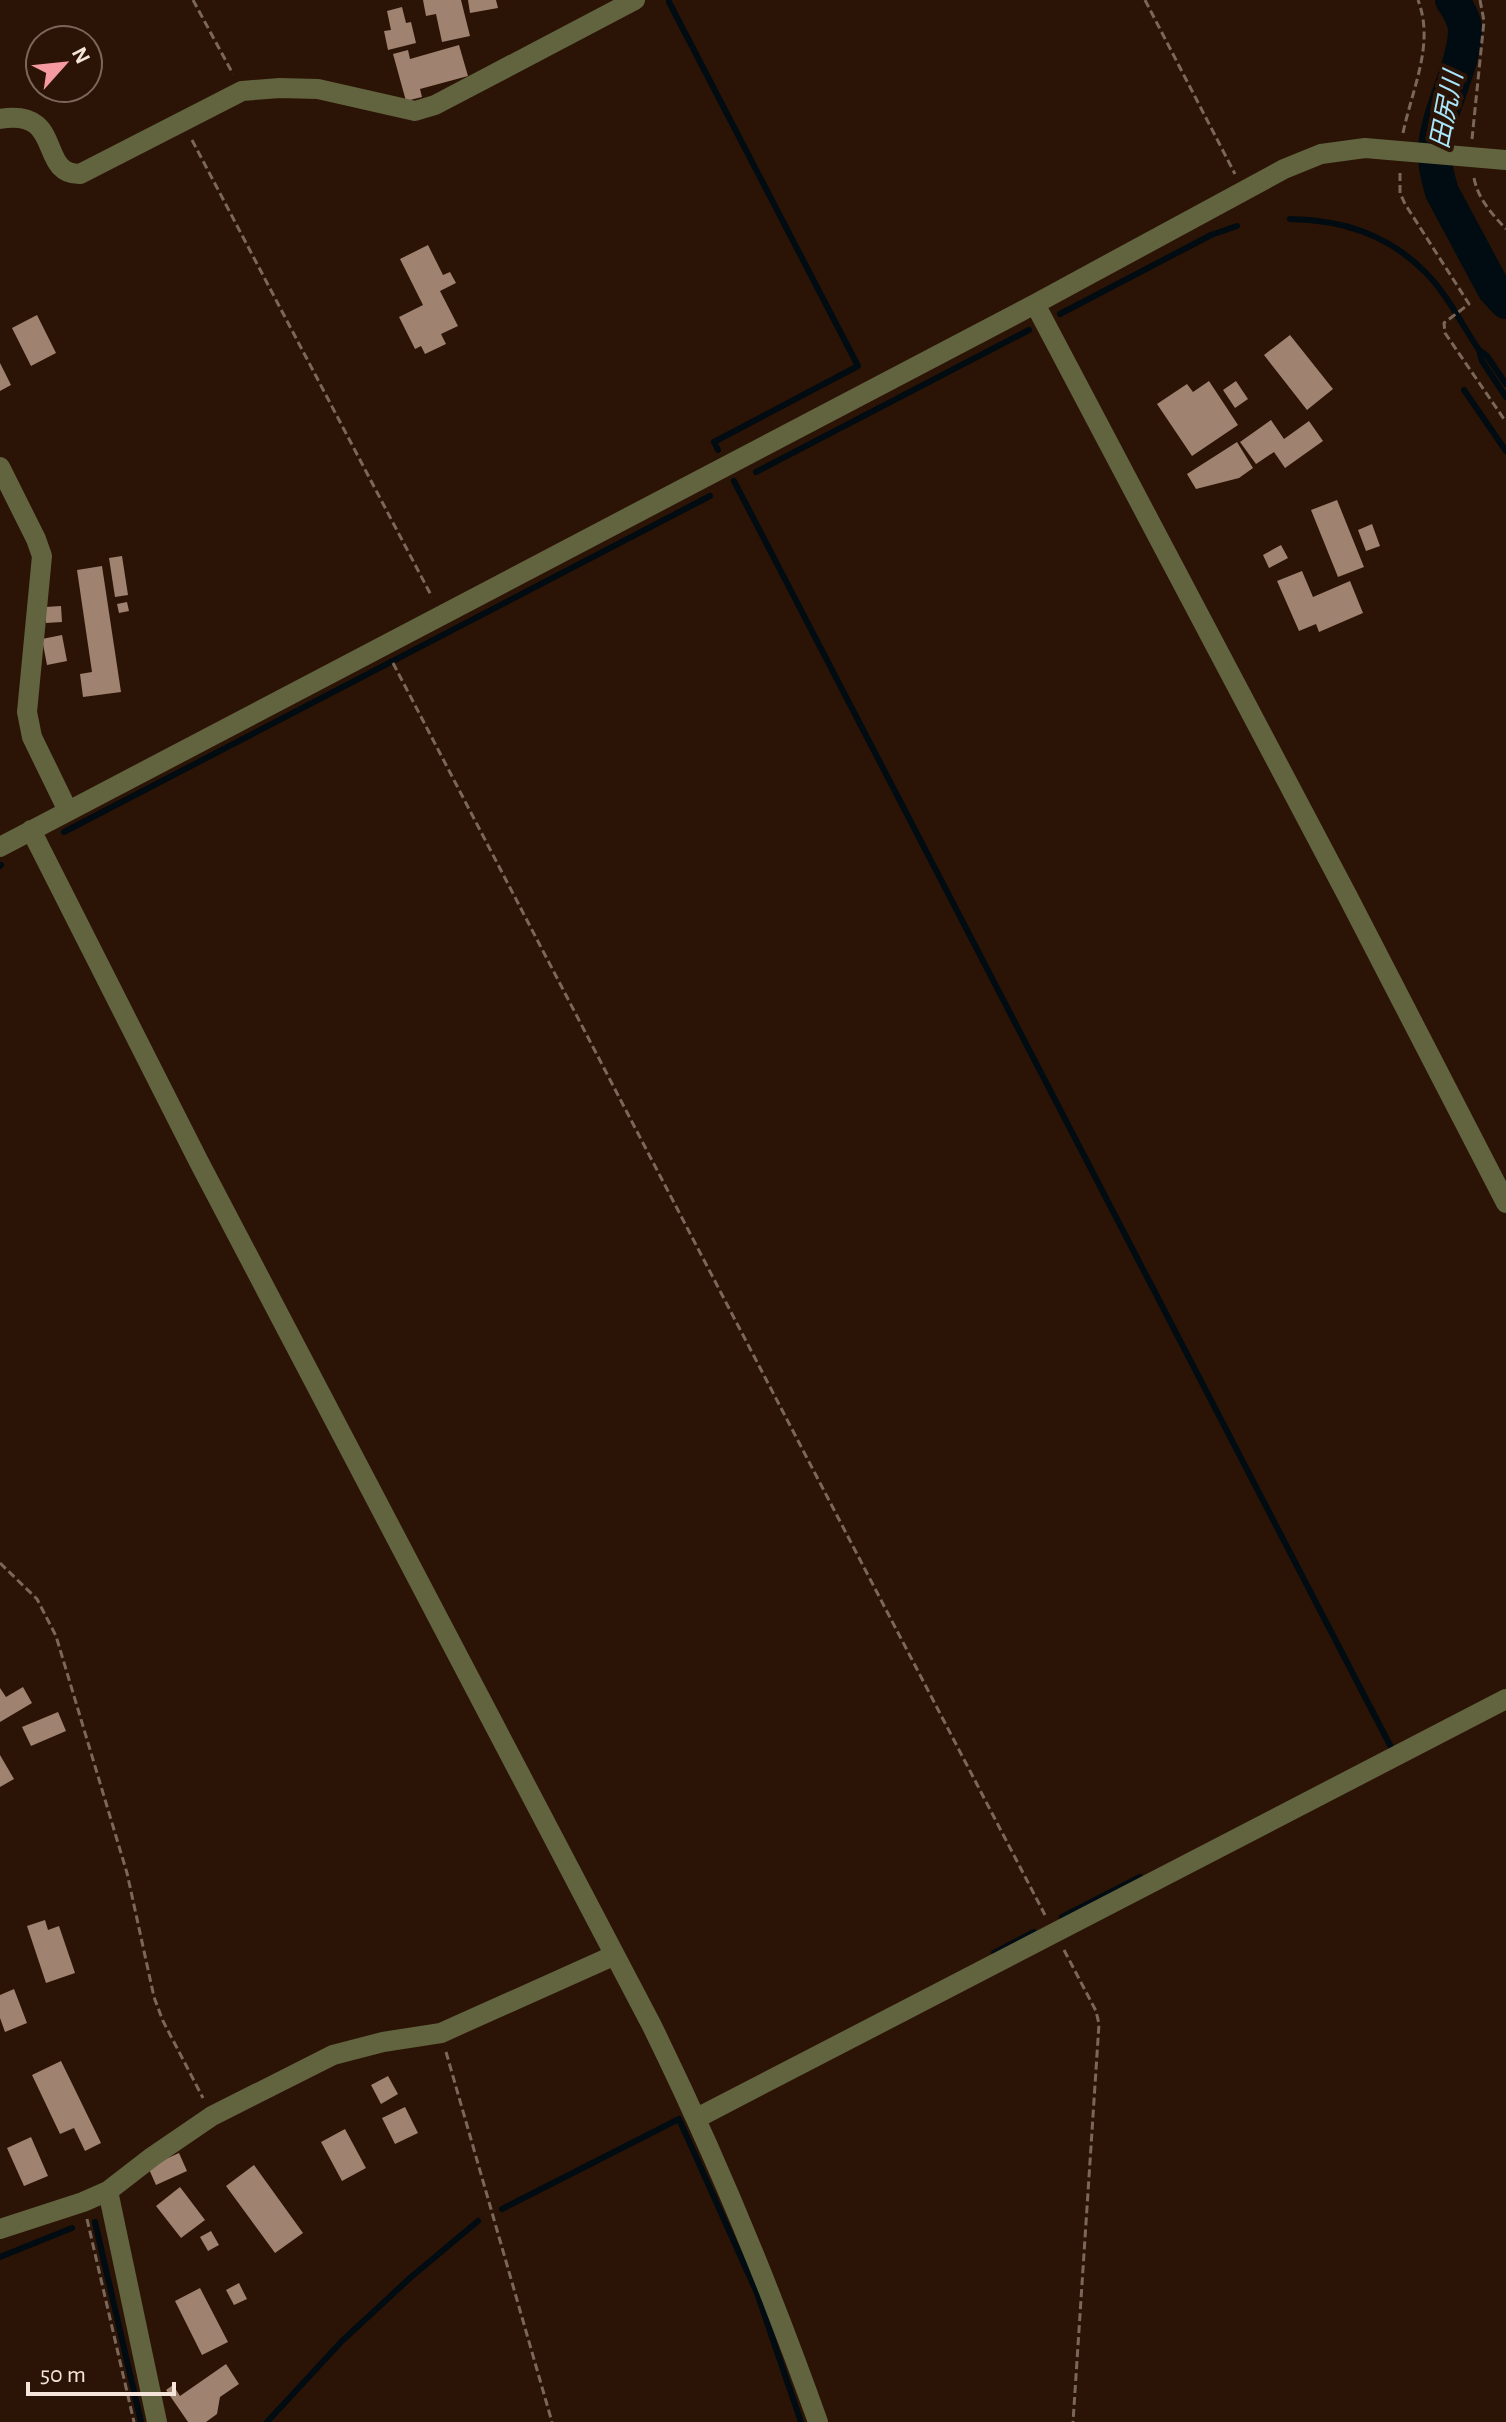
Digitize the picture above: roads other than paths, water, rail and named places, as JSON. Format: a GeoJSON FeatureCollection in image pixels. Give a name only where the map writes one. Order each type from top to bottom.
{"type":"FeatureCollection","features":[{"type":"Feature","properties":{"kind":"street"},"geometry":{"type":"LineString","coordinates":[[0,119],[17,116],[30,118],[39,126],[62,170],[80,174],[242,91],[318,89],[415,111],[435,105],[635,0]]}},
{"type":"Feature","properties":{"kind":"street"},"geometry":{"type":"LineString","coordinates":[[0,847],[1035,304],[1243,190],[1321,154],[1365,148],[1506,160]]}},
{"type":"Feature","properties":{"kind":"street"},"geometry":{"type":"LineString","coordinates":[[1035,304],[1506,1203]]}},
{"type":"Feature","properties":{"kind":"street"},"geometry":{"type":"LineString","coordinates":[[0,467],[42,556],[27,712],[32,737],[68,811]]}},
{"type":"Feature","properties":{"kind":"street"},"geometry":{"type":"LineString","coordinates":[[31,830],[199,1162],[615,1955],[697,2118],[773,2296],[818,2422]]}},
{"type":"Feature","properties":{"kind":"street"},"geometry":{"type":"LineString","coordinates":[[697,2118],[1506,1699]]}},
{"type":"Feature","properties":{"kind":"street"},"geometry":{"type":"LineString","coordinates":[[0,2229],[108,2191],[212,2116],[333,2055],[383,2042],[441,2033],[615,1955]]}},
{"type":"Feature","properties":{"kind":"street"},"geometry":{"type":"LineString","coordinates":[[108,2191],[157,2422]]}},
{"type":"Feature","properties":{"kind":"waterway","name":"田尻川"},"geometry":{"type":"LineString","coordinates":[[1452,0],[1464,24],[1464,42],[1437,134],[1437,171],[1442,192],[1494,289],[1506,302]]}},
{"type":"Feature","properties":{"kind":"waterway"},"geometry":{"type":"LineString","coordinates":[[669,2],[858,366],[714,442],[718,450]]}},
{"type":"Feature","properties":{"kind":"waterway"},"geometry":{"type":"LineString","coordinates":[[1290,219],[1346,226],[1396,248],[1441,290],[1479,350],[1487,356],[1506,384]]}},
{"type":"Feature","properties":{"kind":"waterway"},"geometry":{"type":"LineString","coordinates":[[1060,314],[1211,235],[1237,226]]}},
{"type":"Feature","properties":{"kind":"waterway"},"geometry":{"type":"LineString","coordinates":[[756,472],[1029,330]]}},
{"type":"Feature","properties":{"kind":"waterway"},"geometry":{"type":"LineString","coordinates":[[1479,350],[1482,361],[1506,397]]}},
{"type":"Feature","properties":{"kind":"waterway"},"geometry":{"type":"LineString","coordinates":[[1464,390],[1506,451]]}},
{"type":"Feature","properties":{"kind":"waterway"},"geometry":{"type":"LineString","coordinates":[[734,481],[1392,1749]]}},
{"type":"Feature","properties":{"kind":"waterway"},"geometry":{"type":"LineString","coordinates":[[64,832],[710,496]]}},
{"type":"Feature","properties":{"kind":"waterway"},"geometry":{"type":"LineString","coordinates":[[1062,1917],[1140,1877]]}},
{"type":"Feature","properties":{"kind":"waterway"},"geometry":{"type":"LineString","coordinates":[[994,1953],[1034,1932]]}},
{"type":"Feature","properties":{"kind":"waterway"},"geometry":{"type":"LineString","coordinates":[[502,2209],[679,2119],[757,2293],[801,2422]]}},
{"type":"Feature","properties":{"kind":"waterway"},"geometry":{"type":"LineString","coordinates":[[267,2422],[342,2341],[478,2221]]}},
{"type":"Feature","properties":{"kind":"waterway"},"geometry":{"type":"LineString","coordinates":[[95,2222],[141,2422]]}},
{"type":"Feature","properties":{"kind":"waterway"},"geometry":{"type":"LineString","coordinates":[[0,2257],[72,2228]]}}]}
